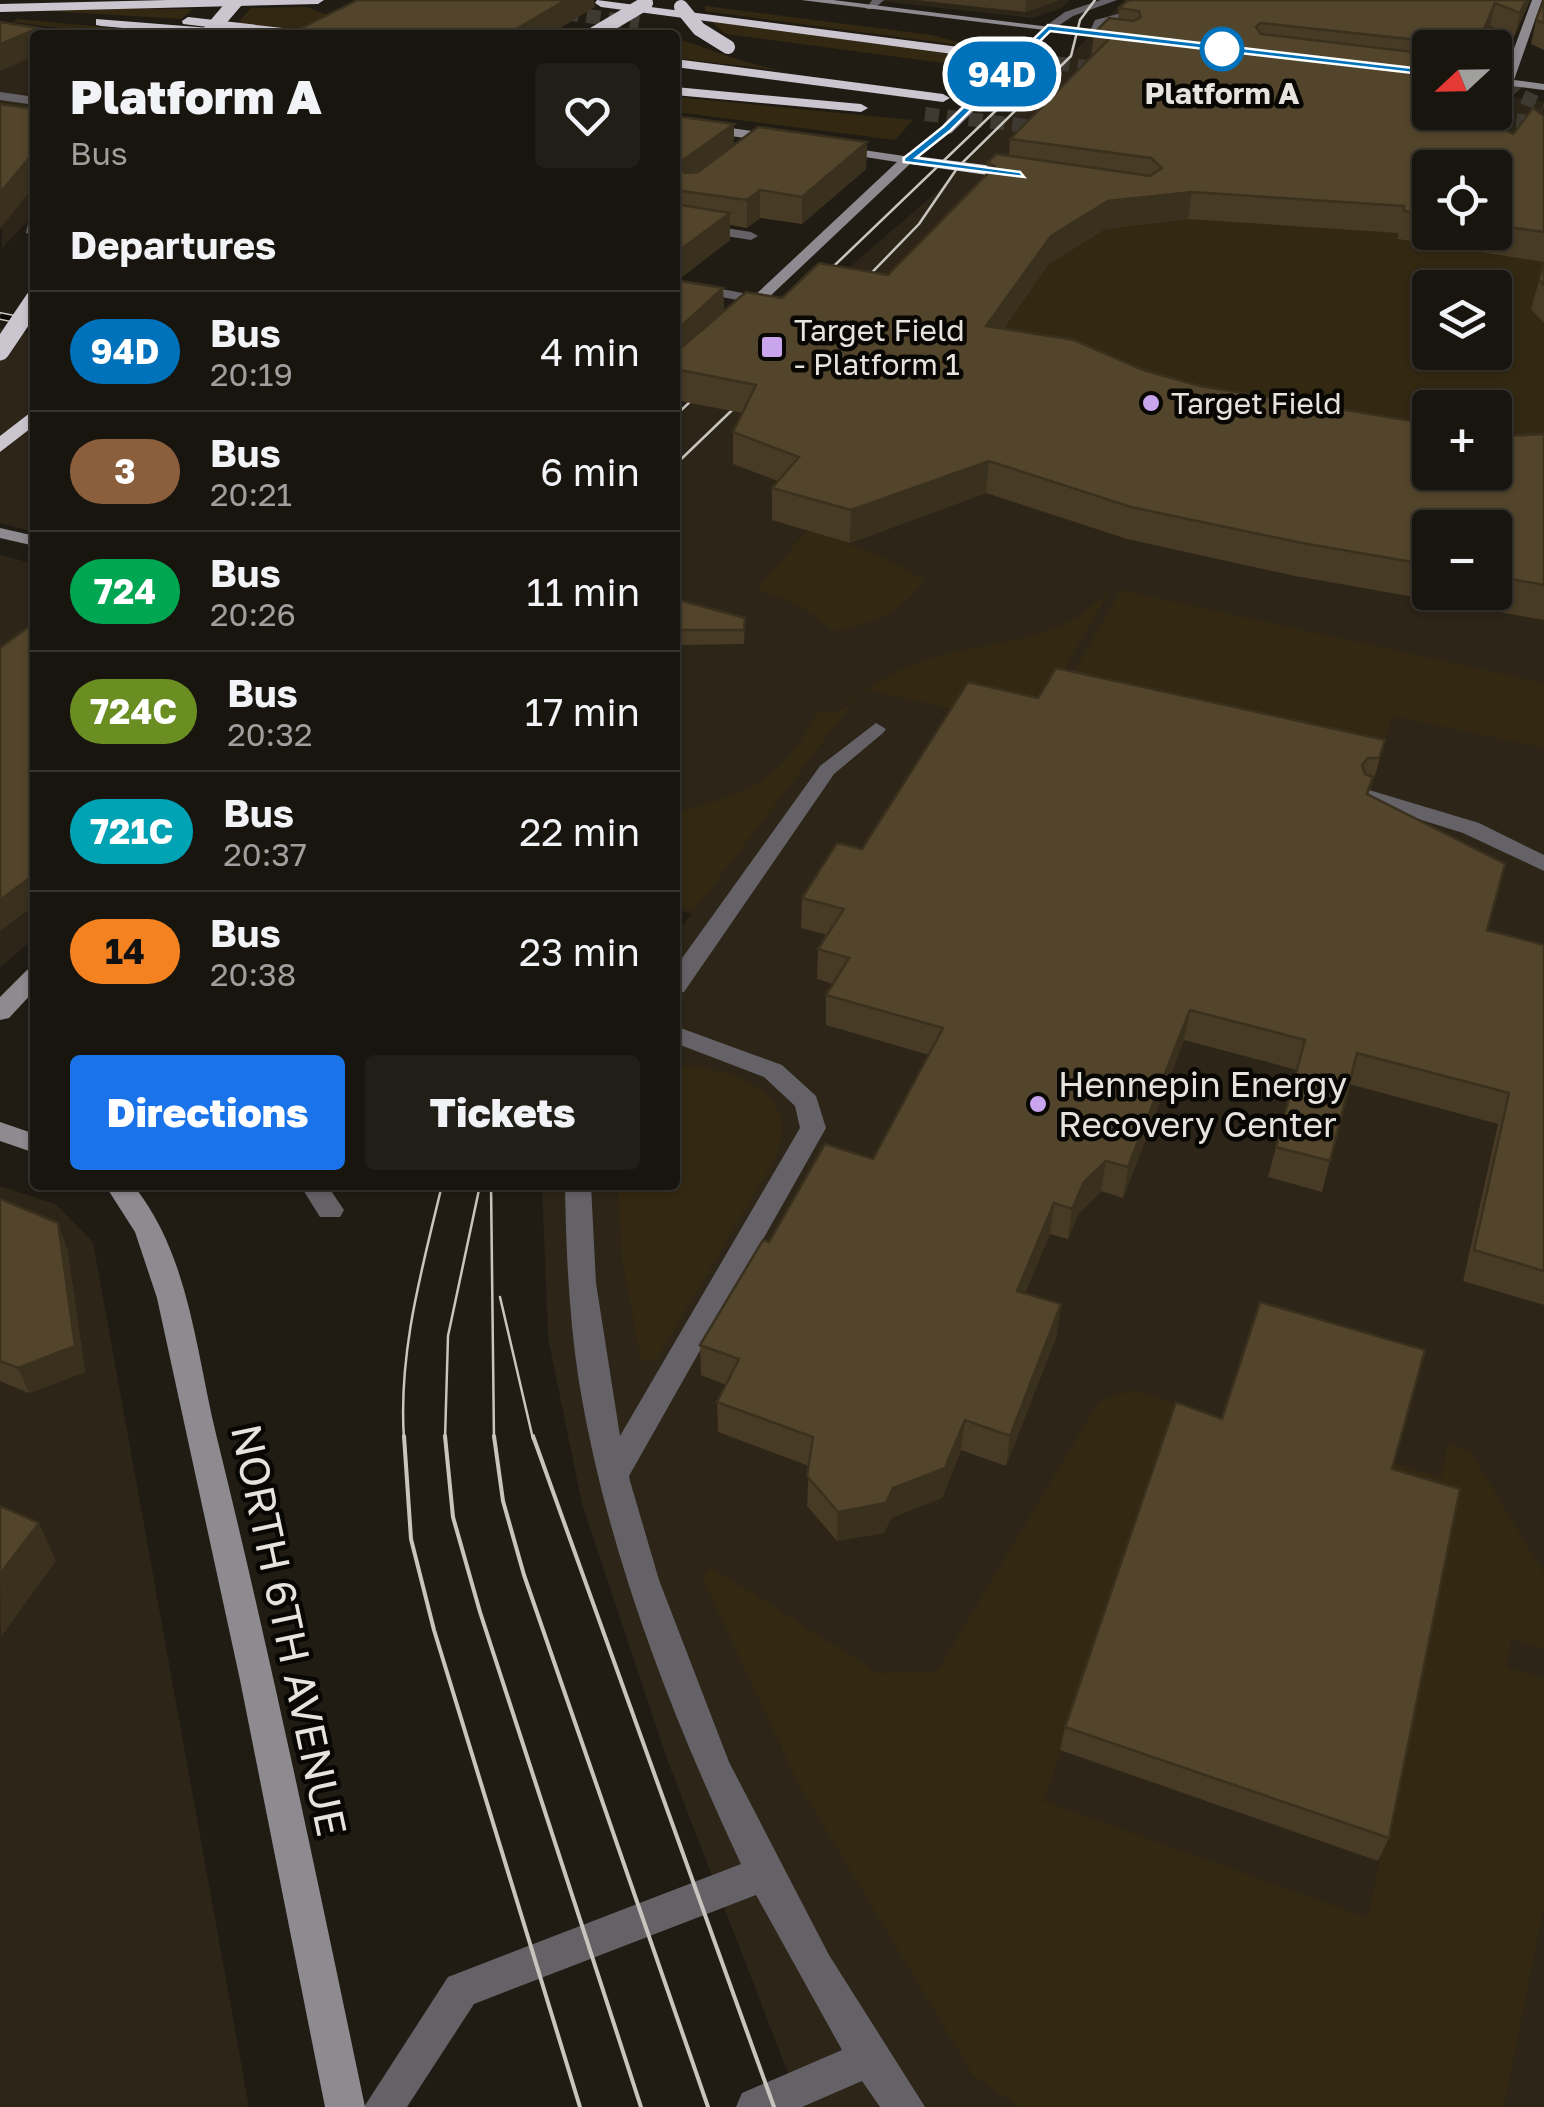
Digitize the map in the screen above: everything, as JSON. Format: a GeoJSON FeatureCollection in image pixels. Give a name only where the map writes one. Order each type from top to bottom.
{"type":"FeatureCollection","features":[{"type":"Feature","properties":{"kind":"highway"},"geometry":{"type":"LineString","coordinates":[[210,30],[237,0]]}},
{"type":"Feature","properties":{"kind":"highway"},"geometry":{"type":"LineString","coordinates":[[0,8],[318,0]]}},
{"type":"Feature","properties":{"kind":"highway"},"geometry":{"type":"LineString","coordinates":[[600,30],[648,1]]}},
{"type":"Feature","properties":{"kind":"highway"},"geometry":{"type":"LineString","coordinates":[[601,3],[990,55]]}},
{"type":"Feature","properties":{"kind":"highway"},"geometry":{"type":"LineString","coordinates":[[680,3],[699,30],[717,40],[728,46],[746,46],[717,40],[680,32]]}},
{"type":"Feature","properties":{"kind":"highway"},"geometry":{"type":"LineString","coordinates":[[0,17],[178,20],[265,30]]}},
{"type":"Feature","properties":{"kind":"highway"},"geometry":{"type":"LineString","coordinates":[[63,18],[181,30]]}},
{"type":"Feature","properties":{"kind":"highway"},"geometry":{"type":"LineString","coordinates":[[639,23],[672,30]]}},
{"type":"Feature","properties":{"kind":"highway"},"geometry":{"type":"LineString","coordinates":[[772,59],[958,84]]}},
{"type":"Feature","properties":{"kind":"highway"},"geometry":{"type":"LineString","coordinates":[[680,65],[941,100],[680,77]]}},
{"type":"Feature","properties":{"kind":"highway"},"geometry":{"type":"LineString","coordinates":[[680,91],[873,109]]}},
{"type":"Feature","properties":{"kind":"highway"},"geometry":{"type":"LineString","coordinates":[[908,160],[1038,178]]}},
{"type":"Feature","properties":{"kind":"highway"},"geometry":{"type":"LineString","coordinates":[[0,352],[30,307]]}},
{"type":"Feature","properties":{"kind":"highway"},"geometry":{"type":"LineString","coordinates":[[0,446],[30,419]]}},
{"type":"Feature","properties":{"kind":"highway"},"geometry":{"type":"LineString","coordinates":[[0,462],[30,438]]}},
{"type":"Feature","properties":{"kind":"street"},"geometry":{"type":"LineString","coordinates":[[806,0],[874,4],[1131,38]]}},
{"type":"Feature","properties":{"kind":"street"},"geometry":{"type":"LineString","coordinates":[[1512,56],[1537,0]]}},
{"type":"Feature","properties":{"kind":"street"},"geometry":{"type":"LineString","coordinates":[[734,322],[908,160],[948,128],[1048,28],[1069,14],[1110,1],[1122,16]]}},
{"type":"Feature","properties":{"kind":"street"},"geometry":{"type":"LineString","coordinates":[[1094,34],[1098,22],[1122,16],[1137,18]]}},
{"type":"Feature","properties":{"kind":"street"},"geometry":{"type":"LineString","coordinates":[[1512,83],[1544,87]]}},
{"type":"Feature","properties":{"kind":"street"},"geometry":{"type":"LineString","coordinates":[[0,96],[30,100]]}},
{"type":"Feature","properties":{"kind":"street"},"geometry":{"type":"LineString","coordinates":[[680,125],[786,140]]}},
{"type":"Feature","properties":{"kind":"street"},"geometry":{"type":"LineString","coordinates":[[751,148],[766,136]]}},
{"type":"Feature","properties":{"kind":"street"},"geometry":{"type":"LineString","coordinates":[[825,146],[908,160]]}},
{"type":"Feature","properties":{"kind":"street"},"geometry":{"type":"LineString","coordinates":[[680,225],[752,236]]}},
{"type":"Feature","properties":{"kind":"street"},"geometry":{"type":"LineString","coordinates":[[680,285],[758,300]]}},
{"type":"Feature","properties":{"kind":"street"},"geometry":{"type":"LineString","coordinates":[[0,533],[30,541]]}},
{"type":"Feature","properties":{"kind":"street"},"geometry":{"type":"LineString","coordinates":[[680,979],[827,770],[876,730]]}},
{"type":"Feature","properties":{"kind":"street"},"geometry":{"type":"LineString","coordinates":[[1369,796],[1471,828],[1544,864]]}},
{"type":"Feature","properties":{"kind":"street"},"geometry":{"type":"LineString","coordinates":[[0,1012],[30,981]]}},
{"type":"Feature","properties":{"kind":"street"},"geometry":{"type":"LineString","coordinates":[[615,1473],[813,1128],[807,1102],[772,1071],[680,1036]]}},
{"type":"Feature","properties":{"kind":"street"},"geometry":{"type":"LineString","coordinates":[[0,1131],[30,1142]]}},
{"type":"Feature","properties":{"kind":"street","name":"NORTH 6TH AVENUE"},"geometry":{"type":"LineString","coordinates":[[123,1190],[134,1200],[162,1270],[242,1604],[345,2107]]}},
{"type":"Feature","properties":{"kind":"street"},"geometry":{"type":"LineString","coordinates":[[316,1190],[330,1210]]}},
{"type":"Feature","properties":{"kind":"street"},"geometry":{"type":"LineString","coordinates":[[578,1190],[583,1325],[615,1473],[693,1727],[762,1874],[867,2059],[905,2107]]}},
{"type":"Feature","properties":{"kind":"street"},"geometry":{"type":"LineString","coordinates":[[384,2107],[461,1990],[762,1874]]}},
{"type":"Feature","properties":{"kind":"street"},"geometry":{"type":"LineString","coordinates":[[756,2107],[867,2059]]}},
{"type":"Feature","properties":{"kind":"shaded area"},"geometry":{"type":"Polygon","coordinates":[[[870,0],[1070,0],[1060,9],[1032,18],[870,0]]]}},
{"type":"Feature","properties":{"kind":"shaded area"},"geometry":{"type":"Polygon","coordinates":[[[1125,0],[1525,0],[1510,30],[1412,30],[1412,130],[1512,130],[1512,97],[1544,102],[1544,2107],[801,2107],[667,1759],[582,1504],[548,1338],[542,1190],[680,1190],[680,928],[691,914],[680,911],[680,414],[940,189],[1125,0]]]}},
{"type":"Feature","properties":{"kind":"shaded area"},"geometry":{"type":"Polygon","coordinates":[[[705,6],[1001,45],[996,50],[705,11],[705,6]]]}},
{"type":"Feature","properties":{"kind":"shaded area"},"geometry":{"type":"Polygon","coordinates":[[[307,7],[345,22],[336,30],[292,30],[238,23],[251,8],[307,7]]]}},
{"type":"Feature","properties":{"kind":"shaded area"},"geometry":{"type":"Polygon","coordinates":[[[0,8],[193,9],[181,19],[0,8]]]}},
{"type":"Feature","properties":{"kind":"shaded area"},"geometry":{"type":"Polygon","coordinates":[[[17,19],[135,30],[75,30],[13,22],[17,19]]]}},
{"type":"Feature","properties":{"kind":"shaded area"},"geometry":{"type":"Polygon","coordinates":[[[709,20],[985,58],[972,67],[726,34],[709,20]]]}},
{"type":"Feature","properties":{"kind":"shaded area"},"geometry":{"type":"Polygon","coordinates":[[[0,38],[30,41],[30,110],[0,105],[0,38]]]}},
{"type":"Feature","properties":{"kind":"shaded area"},"geometry":{"type":"Polygon","coordinates":[[[680,40],[745,62],[784,71],[680,59],[680,40]]]}},
{"type":"Feature","properties":{"kind":"shaded area"},"geometry":{"type":"Polygon","coordinates":[[[680,97],[913,120],[895,140],[680,113],[680,97]]]}},
{"type":"Feature","properties":{"kind":"shaded area"},"geometry":{"type":"Polygon","coordinates":[[[0,117],[30,121],[30,219],[2,248],[0,117]]]}},
{"type":"Feature","properties":{"kind":"shaded area","name":"Target Field"},"geometry":{"type":"Polygon","coordinates":[[[990,193],[1412,230],[1412,250],[1512,250],[1512,244],[1544,248],[1544,621],[1488,610],[1512,610],[1512,510],[1412,510],[1412,595],[1127,539],[986,493],[940,509],[766,476],[745,468],[736,457],[785,422],[756,396],[990,193]]]}},
{"type":"Feature","properties":{"kind":"shaded area"},"geometry":{"type":"Polygon","coordinates":[[[0,328],[30,334],[30,531],[0,523],[0,328]]]}},
{"type":"Feature","properties":{"kind":"shaded area"},"geometry":{"type":"Polygon","coordinates":[[[808,529],[879,555],[925,580],[907,600],[885,615],[834,631],[800,606],[757,589],[808,529]]]}},
{"type":"Feature","properties":{"kind":"shaded area"},"geometry":{"type":"Polygon","coordinates":[[[0,555],[30,563],[30,941],[0,968],[0,555]]]}},
{"type":"Feature","properties":{"kind":"shaded area"},"geometry":{"type":"Polygon","coordinates":[[[1111,588],[1031,726],[867,690],[925,660],[1060,626],[1095,604],[1111,588]]]}},
{"type":"Feature","properties":{"kind":"shaded area"},"geometry":{"type":"Polygon","coordinates":[[[1121,590],[1544,683],[1544,748],[1393,716],[1378,760],[1064,689],[1121,590]]]}},
{"type":"Feature","properties":{"kind":"shaded area"},"geometry":{"type":"Polygon","coordinates":[[[857,697],[694,911],[680,907],[680,811],[721,800],[760,781],[792,753],[817,711],[838,713],[857,697]]]}},
{"type":"Feature","properties":{"kind":"shaded area"},"geometry":{"type":"Polygon","coordinates":[[[686,1065],[725,1073],[761,1090],[778,1110],[781,1134],[776,1157],[656,1360],[641,1360],[622,1259],[618,1190],[680,1190],[680,1068],[686,1065]]]}},
{"type":"Feature","properties":{"kind":"shaded area"},"geometry":{"type":"Polygon","coordinates":[[[0,1186],[56,1204],[93,1242],[249,2107],[0,2107],[0,1186]]]}},
{"type":"Feature","properties":{"kind":"shaded area"},"geometry":{"type":"Polygon","coordinates":[[[1133,1390],[1177,1404],[1044,1801],[1368,1918],[1449,1514],[1383,1494],[1392,1462],[1441,1478],[1448,1444],[1470,1451],[1544,1573],[1544,1650],[1511,1639],[1507,1667],[1544,1679],[1544,1905],[1504,2107],[1019,2107],[973,2075],[799,1785],[702,1577],[711,1567],[878,1673],[937,1671],[1099,1401],[1133,1390]]]}},
{"type":"Feature","properties":{"kind":"building"},"geometry":{"type":"Polygon","coordinates":[[[358,0],[566,0],[515,30],[297,30],[358,0]]]}},
{"type":"Feature","properties":{"kind":"building"},"geometry":{"type":"Polygon","coordinates":[[[1132,0],[1526,0],[1520,13],[1495,3],[1484,30],[1412,30],[1412,39],[1260,23],[1256,27],[1261,34],[1412,52],[1412,130],[1506,130],[1513,134],[1533,108],[1544,116],[1544,232],[1512,227],[1512,150],[1412,150],[1412,212],[1404,211],[1404,206],[1192,192],[1108,201],[1051,236],[986,326],[1074,340],[1143,370],[1200,386],[1412,421],[1412,490],[1512,490],[1512,436],[1544,434],[1544,585],[1512,579],[1512,510],[1412,510],[1412,562],[1131,507],[989,461],[851,510],[772,488],[799,457],[733,432],[756,385],[680,370],[680,349],[746,292],[782,298],[819,263],[888,275],[995,166],[987,163],[996,154],[1150,176],[1162,168],[1151,158],[1010,139],[1113,35],[1094,33],[1109,18],[1133,21],[1141,17],[1139,11],[1119,8],[1132,0]]]}},
{"type":"Feature","properties":{"kind":"building"},"geometry":{"type":"Polygon","coordinates":[[[1544,0],[1544,23],[1536,20],[1544,0]]]}},
{"type":"Feature","properties":{"kind":"building"},"geometry":{"type":"Polygon","coordinates":[[[0,22],[39,28],[30,30],[0,44],[0,22]]]}},
{"type":"Feature","properties":{"kind":"building"},"geometry":{"type":"Polygon","coordinates":[[[0,104],[30,108],[30,157],[0,193],[0,104]]]}},
{"type":"Feature","properties":{"kind":"building"},"geometry":{"type":"Polygon","coordinates":[[[680,117],[734,124],[683,160],[681,169],[685,173],[698,172],[758,127],[867,142],[802,197],[760,190],[747,200],[680,191],[680,117]]]}},
{"type":"Feature","properties":{"kind":"building"},"geometry":{"type":"Polygon","coordinates":[[[680,205],[730,213],[681,249],[680,205]]]}},
{"type":"Feature","properties":{"kind":"building"},"geometry":{"type":"Polygon","coordinates":[[[680,281],[723,288],[680,327],[680,281]]]}},
{"type":"Feature","properties":{"kind":"building"},"geometry":{"type":"Polygon","coordinates":[[[680,600],[745,618],[744,630],[680,630],[680,600]]]}},
{"type":"Feature","properties":{"kind":"building"},"geometry":{"type":"Polygon","coordinates":[[[30,626],[30,878],[0,900],[0,648],[30,626]]]}},
{"type":"Feature","properties":{"kind":"building","name":"Hennepin Energy Recovery Center"},"geometry":{"type":"Polygon","coordinates":[[[1056,668],[1385,740],[1379,758],[1368,758],[1362,765],[1365,774],[1373,777],[1367,794],[1505,864],[1487,930],[1544,945],[1544,1271],[1474,1250],[1509,1093],[1357,1053],[1330,1161],[1276,1147],[1305,1040],[1190,1010],[1128,1167],[1106,1161],[1084,1182],[1072,1209],[1054,1203],[1017,1291],[1061,1304],[1010,1436],[965,1420],[945,1468],[893,1488],[886,1503],[838,1512],[807,1476],[813,1437],[717,1402],[739,1359],[700,1345],[763,1240],[769,1242],[825,1144],[873,1159],[943,1028],[826,995],[849,958],[818,949],[844,909],[802,898],[837,843],[862,849],[968,682],[1038,698],[1056,668]]]}},
{"type":"Feature","properties":{"kind":"building"},"geometry":{"type":"Polygon","coordinates":[[[0,1199],[58,1223],[75,1346],[18,1368],[0,1361],[0,1199]]]}},
{"type":"Feature","properties":{"kind":"building"},"geometry":{"type":"Polygon","coordinates":[[[1260,1302],[1425,1350],[1392,1469],[1460,1489],[1389,1838],[1065,1727],[1176,1402],[1222,1419],[1260,1302]]]}},
{"type":"Feature","properties":{"kind":"building"},"geometry":{"type":"Polygon","coordinates":[[[0,1506],[39,1523],[0,1574],[0,1506]]]}},
{"type":"Feature","properties":{"kind":"tunnel"},"geometry":{"type":"LineString","coordinates":[[543,10],[639,23]]}},
{"type":"Feature","properties":{"kind":"tunnel"},"geometry":{"type":"LineString","coordinates":[[990,55],[1119,71]]}},
{"type":"Feature","properties":{"kind":"tunnel"},"geometry":{"type":"LineString","coordinates":[[958,84],[1091,101]]}},
{"type":"Feature","properties":{"kind":"tunnel"},"geometry":{"type":"LineString","coordinates":[[1512,87],[1519,95],[1544,106]]}},
{"type":"Feature","properties":{"kind":"tunnel"},"geometry":{"type":"LineString","coordinates":[[925,114],[1061,130]]}},
{"type":"Feature","properties":{"kind":"tunnel"},"geometry":{"type":"LineString","coordinates":[[1512,120],[1544,124]]}},
{"type":"Feature","properties":{"kind":"tram line"},"geometry":{"type":"LineString","coordinates":[[853,292],[919,224],[958,167],[1071,56],[1080,20],[1095,0]]}},
{"type":"Feature","properties":{"kind":"tram line"},"geometry":{"type":"LineString","coordinates":[[813,286],[1008,99]]}},
{"type":"Feature","properties":{"kind":"tram line"},"geometry":{"type":"LineString","coordinates":[[680,411],[711,382]]}},
{"type":"Feature","properties":{"kind":"tram line"},"geometry":{"type":"LineString","coordinates":[[680,460],[753,390]]}},
{"type":"Feature","properties":{"kind":"tram line"},"geometry":{"type":"LineString","coordinates":[[404,1439],[408,1343],[441,1190]]}},
{"type":"Feature","properties":{"kind":"tram line"},"geometry":{"type":"LineString","coordinates":[[445,1437],[448,1336],[479,1190]]}},
{"type":"Feature","properties":{"kind":"tram line"},"geometry":{"type":"LineString","coordinates":[[491,1190],[494,1439]]}},
{"type":"Feature","properties":{"kind":"tram line"},"geometry":{"type":"LineString","coordinates":[[500,1297],[533,1439]]}},
{"type":"Feature","properties":{"kind":"tram line"},"geometry":{"type":"LineString","coordinates":[[404,1436],[411,1539],[434,1630],[580,2107]]}},
{"type":"Feature","properties":{"kind":"tram line"},"geometry":{"type":"LineString","coordinates":[[494,1436],[503,1501],[524,1575],[708,2107]]}},
{"type":"Feature","properties":{"kind":"tram line"},"geometry":{"type":"LineString","coordinates":[[533,1436],[774,2107]]}},
{"type":"Feature","properties":{"kind":"tram line"},"geometry":{"type":"LineString","coordinates":[[445,1437],[453,1517],[480,1612],[641,2107]]}},
{"type":"Feature","properties":{"kind":"railway"},"geometry":{"type":"LineString","coordinates":[[0,316],[30,322]]}},
{"type":"Feature","properties":{"kind":"bus line","name":"94D"},"geometry":{"type":"LineString","coordinates":[[1020,175],[908,160],[948,128],[1048,28],[1412,71]]}},
{"type":"Feature","properties":{"kind":"place","name":"Platform A"},"geometry":{"type":"Point","coordinates":[1222,49]}},
{"type":"Feature","properties":{"kind":"place","name":"Target Field - Platform 1"},"geometry":{"type":"Point","coordinates":[772,347]}},
{"type":"Feature","properties":{"kind":"place","name":"Target Field"},"geometry":{"type":"Point","coordinates":[1151,403]}},
{"type":"Feature","properties":{"kind":"place","name":"Hennepin Energy Recovery Center"},"geometry":{"type":"Point","coordinates":[1038,1104]}}]}
